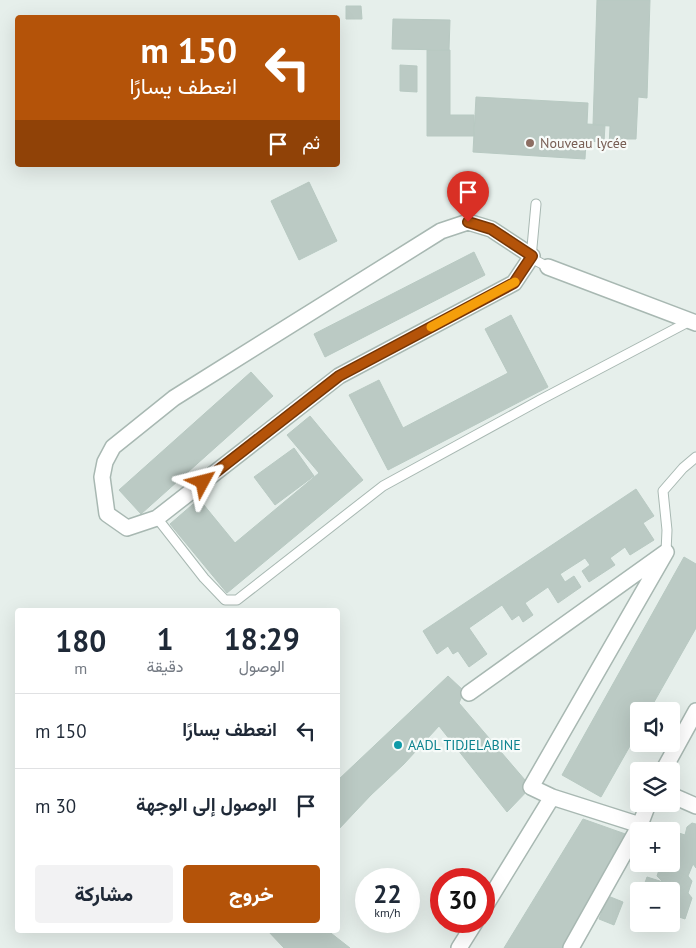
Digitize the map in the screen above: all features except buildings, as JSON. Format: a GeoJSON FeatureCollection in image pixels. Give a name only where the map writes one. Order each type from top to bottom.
{"type":"FeatureCollection","features":[{"type":"Feature","properties":{"kind":"street"},"geometry":{"type":"LineString","coordinates":[[468,222],[491,229],[532,256],[514,283],[339,376],[157,518],[127,528],[107,514],[102,477],[105,462],[113,447],[174,398],[441,231],[468,222]]}},
{"type":"Feature","properties":{"kind":"street"},"geometry":{"type":"LineString","coordinates":[[548,267],[693,322]]}},
{"type":"Feature","properties":{"kind":"street"},"geometry":{"type":"LineString","coordinates":[[469,693],[666,552]]}},
{"type":"Feature","properties":{"kind":"street"},"geometry":{"type":"LineString","coordinates":[[631,822],[552,797],[531,787],[666,552]]}},
{"type":"Feature","properties":{"kind":"street"},"geometry":{"type":"LineString","coordinates":[[668,762],[696,710]]}},
{"type":"Feature","properties":{"kind":"street"},"geometry":{"type":"LineString","coordinates":[[495,890],[552,797]]}},
{"type":"Feature","properties":{"kind":"street"},"geometry":{"type":"LineString","coordinates":[[680,799],[696,806]]}},
{"type":"Feature","properties":{"kind":"street"},"geometry":{"type":"LineString","coordinates":[[571,948],[630,843]]}},
{"type":"Feature","properties":{"kind":"street"},"geometry":{"type":"LineString","coordinates":[[459,948],[468,933]]}},
{"type":"Feature","properties":{"kind":"lane"},"geometry":{"type":"LineString","coordinates":[[536,204],[532,258],[548,267]]}},
{"type":"Feature","properties":{"kind":"lane"},"geometry":{"type":"LineString","coordinates":[[157,518],[204,578],[226,600],[237,600],[383,486],[540,400],[693,322]]}},
{"type":"Feature","properties":{"kind":"lane"},"geometry":{"type":"LineString","coordinates":[[666,552],[667,530],[663,491],[683,468],[696,457]]}},
{"type":"Feature","properties":{"kind":"slow traffic"},"geometry":{"type":"LineString","coordinates":[[431,327],[515,282]]}},
{"type":"Feature","properties":{"kind":"place","name":"Nouveau lycée"},"geometry":{"type":"Point","coordinates":[530,143]}},
{"type":"Feature","properties":{"kind":"place","name":"AADL TIDJELABINE"},"geometry":{"type":"Point","coordinates":[398,745]}},
{"type":"Feature","properties":{"kind":"route"},"geometry":{"type":"LineString","coordinates":[[203,482],[339,376],[514,283],[532,256],[491,229],[468,222]]}}]}
